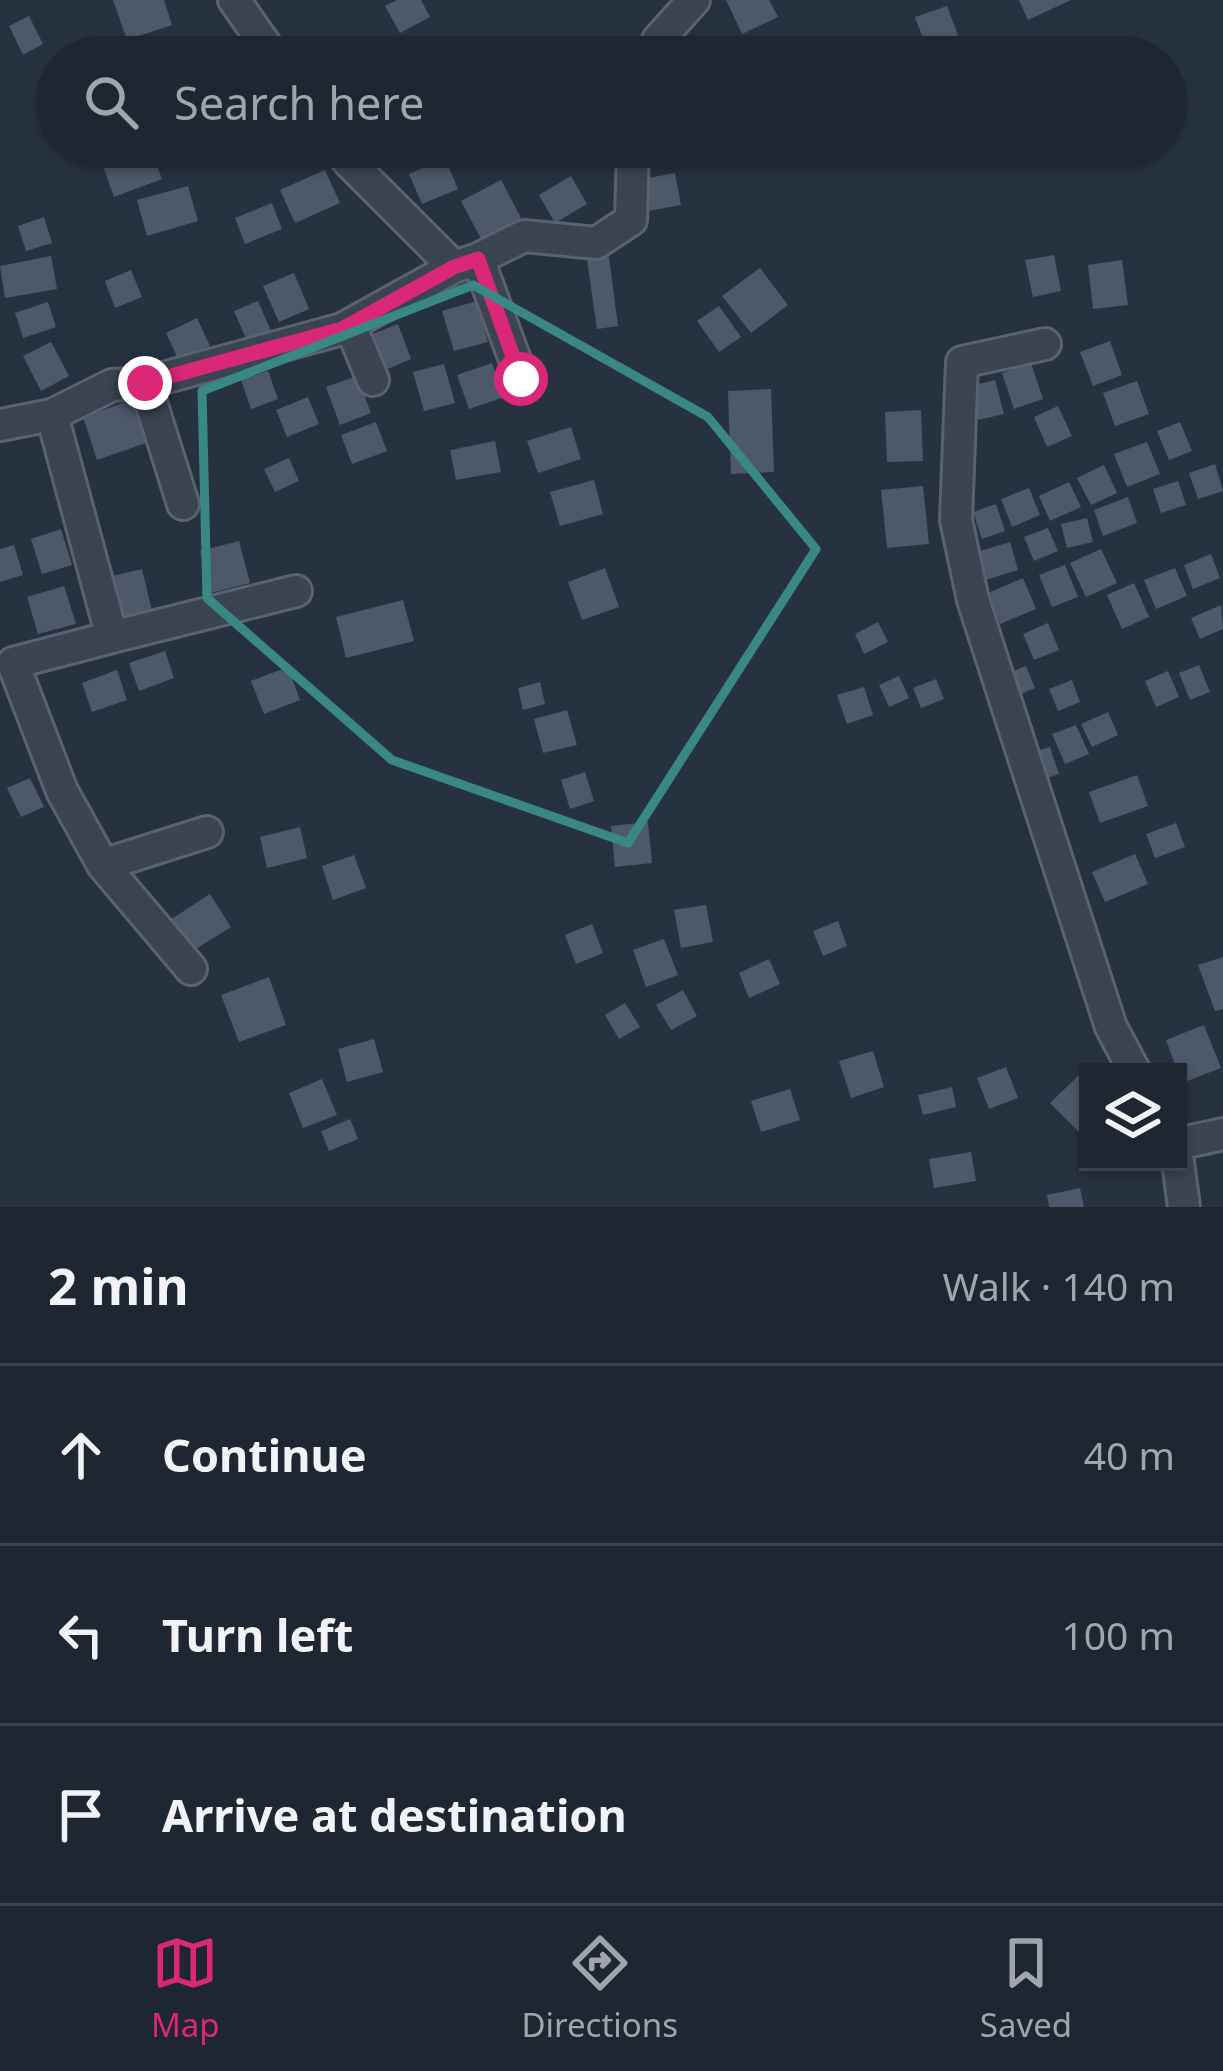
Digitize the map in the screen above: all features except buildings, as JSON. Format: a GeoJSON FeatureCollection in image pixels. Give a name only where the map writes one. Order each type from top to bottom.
{"type":"FeatureCollection","features":[{"type":"Feature","properties":{"kind":"street"},"geometry":{"type":"LineString","coordinates":[[234,0],[259,36]]}},
{"type":"Feature","properties":{"kind":"street"},"geometry":{"type":"LineString","coordinates":[[662,36],[694,0]]}},
{"type":"Feature","properties":{"kind":"street"},"geometry":{"type":"LineString","coordinates":[[355,168],[466,263],[521,379]]}},
{"type":"Feature","properties":{"kind":"street"},"geometry":{"type":"LineString","coordinates":[[0,425],[52,416],[112,385],[145,383],[350,326],[524,236],[596,243],[632,220],[633,168]]}},
{"type":"Feature","properties":{"kind":"street"},"geometry":{"type":"LineString","coordinates":[[350,326],[374,380]]}},
{"type":"Feature","properties":{"kind":"street"},"geometry":{"type":"LineString","coordinates":[[1046,344],[962,362],[956,520],[973,600],[1089,960],[1111,1027],[1131,1063]]}},
{"type":"Feature","properties":{"kind":"street"},"geometry":{"type":"LineString","coordinates":[[145,383],[183,504]]}},
{"type":"Feature","properties":{"kind":"street"},"geometry":{"type":"LineString","coordinates":[[52,416],[112,637]]}},
{"type":"Feature","properties":{"kind":"street"},"geometry":{"type":"LineString","coordinates":[[191,970],[103,865],[62,791],[6,661],[296,591]]}},
{"type":"Feature","properties":{"kind":"street"},"geometry":{"type":"LineString","coordinates":[[103,865],[207,832]]}},
{"type":"Feature","properties":{"kind":"street"},"geometry":{"type":"LineString","coordinates":[[1187,1142],[1223,1134]]}},
{"type":"Feature","properties":{"kind":"street"},"geometry":{"type":"LineString","coordinates":[[1179,1171],[1184,1207]]}},
{"type":"Feature","properties":{"kind":"highlighted area"},"geometry":{"type":"Polygon","coordinates":[[[473,285],[708,417],[816,549],[628,843],[392,760],[207,598],[202,391],[473,285]]]}},
{"type":"Feature","properties":{"kind":"route"},"geometry":{"type":"LineString","coordinates":[[145,383],[342,329],[454,267],[478,259],[521,379]]}}]}
